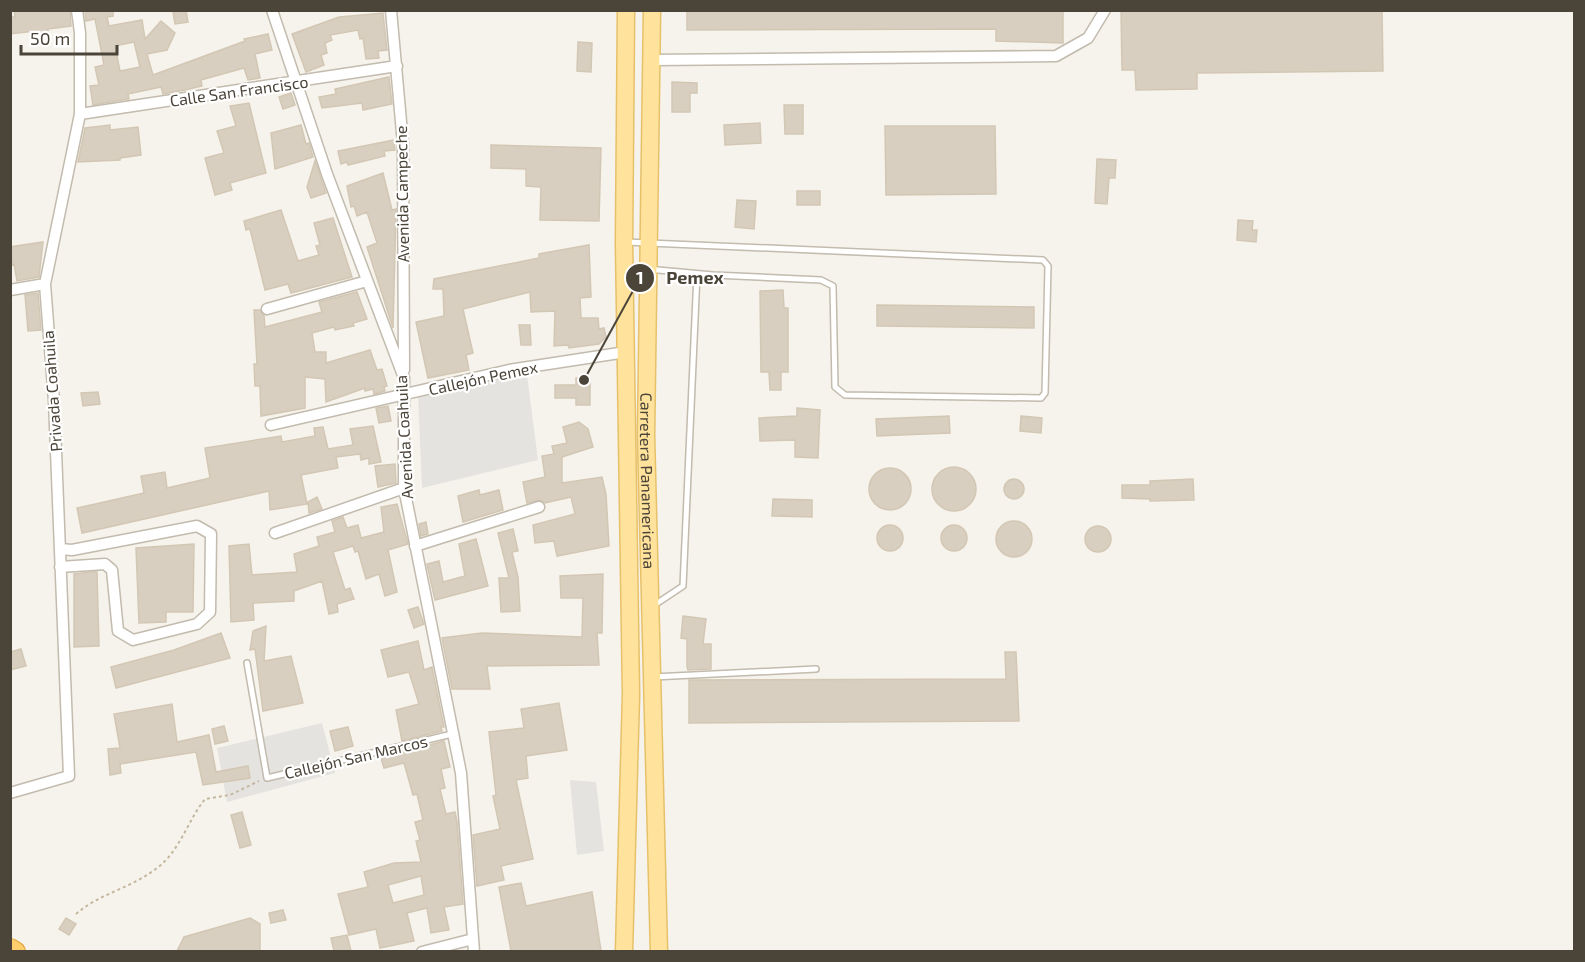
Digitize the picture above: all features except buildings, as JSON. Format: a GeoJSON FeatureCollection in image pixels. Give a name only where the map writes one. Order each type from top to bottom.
{"type":"FeatureCollection","features":[{"type":"Feature","properties":{"kind":"highway"},"geometry":{"type":"LineString","coordinates":[[10,949],[15,951]]}},
{"type":"Feature","properties":{"kind":"main road","name":"Carretera Panamericana"},"geometry":{"type":"LineString","coordinates":[[624,951],[631,694],[624,242],[627,10]]}},
{"type":"Feature","properties":{"kind":"main road","name":"Carretera Panamericana"},"geometry":{"type":"LineString","coordinates":[[651,10],[646,436],[659,951]]}},
{"type":"Feature","properties":{"kind":"street","name":"Privada Coahuila"},"geometry":{"type":"LineString","coordinates":[[10,793],[69,776],[54,401],[45,284],[81,114],[80,33],[76,10]]}},
{"type":"Feature","properties":{"kind":"street","name":"Avenida Coahuila"},"geometry":{"type":"LineString","coordinates":[[272,10],[327,174],[404,378],[404,488],[461,773],[474,951]]}},
{"type":"Feature","properties":{"kind":"street","name":"Avenida Campeche"},"geometry":{"type":"LineString","coordinates":[[391,10],[403,144],[404,378]]}},
{"type":"Feature","properties":{"kind":"street"},"geometry":{"type":"LineString","coordinates":[[651,60],[1056,56],[1088,38],[1105,10]]}},
{"type":"Feature","properties":{"kind":"street","name":"Calle San Francisco"},"geometry":{"type":"LineString","coordinates":[[81,114],[298,83],[397,66]]}},
{"type":"Feature","properties":{"kind":"street"},"geometry":{"type":"LineString","coordinates":[[267,309],[367,281]]}},
{"type":"Feature","properties":{"kind":"street"},"geometry":{"type":"LineString","coordinates":[[10,290],[45,284]]}},
{"type":"Feature","properties":{"kind":"street","name":"Callejón Pemex"},"geometry":{"type":"LineString","coordinates":[[271,425],[403,397],[509,370],[626,352]]}},
{"type":"Feature","properties":{"kind":"street"},"geometry":{"type":"LineString","coordinates":[[275,533],[404,488]]}},
{"type":"Feature","properties":{"kind":"street"},"geometry":{"type":"LineString","coordinates":[[415,546],[539,507]]}},
{"type":"Feature","properties":{"kind":"street"},"geometry":{"type":"LineString","coordinates":[[60,549],[72,550],[198,526],[211,534],[210,612],[197,624],[133,640],[118,631],[112,570],[105,564],[60,567]]}},
{"type":"Feature","properties":{"kind":"street"},"geometry":{"type":"LineString","coordinates":[[422,951],[473,939]]}},
{"type":"Feature","properties":{"kind":"lane"},"geometry":{"type":"LineString","coordinates":[[624,242],[1043,260],[1048,266],[1045,393],[1041,398],[845,395],[835,387],[833,286],[821,280],[697,274],[625,267]]}},
{"type":"Feature","properties":{"kind":"lane"},"geometry":{"type":"LineString","coordinates":[[650,608],[683,586],[697,274]]}},
{"type":"Feature","properties":{"kind":"lane","name":"Callejón San Marcos"},"geometry":{"type":"LineString","coordinates":[[247,663],[267,778],[453,734]]}},
{"type":"Feature","properties":{"kind":"lane"},"geometry":{"type":"LineString","coordinates":[[652,677],[816,669]]}},
{"type":"Feature","properties":{"kind":"path"},"geometry":{"type":"LineString","coordinates":[[76,914],[90,901],[132,885],[159,867],[181,839],[192,815],[205,799],[230,795],[267,778]]}},
{"type":"Feature","properties":{"kind":"shaded area"},"geometry":{"type":"Polygon","coordinates":[[[526,367],[538,460],[422,488],[418,397],[526,367]]]}},
{"type":"Feature","properties":{"kind":"shaded area"},"geometry":{"type":"Polygon","coordinates":[[[322,723],[335,773],[227,802],[217,748],[322,723]]]}},
{"type":"Feature","properties":{"kind":"shaded area"},"geometry":{"type":"Polygon","coordinates":[[[570,780],[596,782],[604,851],[577,855],[570,780]]]}},
{"type":"Feature","properties":{"kind":"place","name":"Pemex"},"geometry":{"type":"Point","coordinates":[584,380]}}]}
